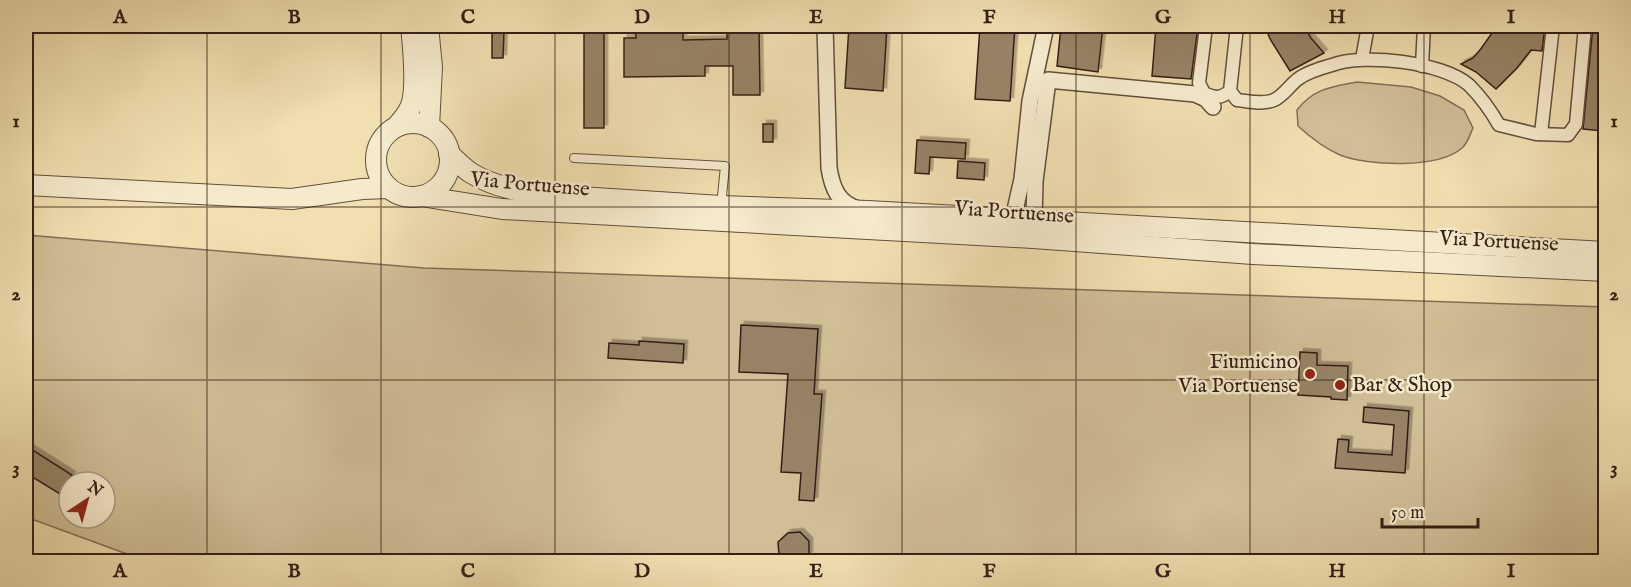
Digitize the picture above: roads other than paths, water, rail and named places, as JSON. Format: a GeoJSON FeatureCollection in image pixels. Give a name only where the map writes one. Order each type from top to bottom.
{"type":"FeatureCollection","features":[{"type":"Feature","properties":{"kind":"street"},"geometry":{"type":"LineString","coordinates":[[328,195],[350,185],[362,175],[376,155],[380,142],[407,115],[413,102],[414,56],[411,26]]}},
{"type":"Feature","properties":{"kind":"street"},"geometry":{"type":"LineString","coordinates":[[428,26],[432,67],[429,127]]}},
{"type":"Feature","properties":{"kind":"street"},"geometry":{"type":"LineString","coordinates":[[825,26],[831,181],[836,193],[843,201],[852,207],[868,211]]}},
{"type":"Feature","properties":{"kind":"street"},"geometry":{"type":"LineString","coordinates":[[1013,219],[1022,179],[1030,101],[1046,26]]}},
{"type":"Feature","properties":{"kind":"street"},"geometry":{"type":"LineString","coordinates":[[1206,26],[1200,83],[1204,93],[1215,98],[1223,97],[1230,91],[1237,26]]}},
{"type":"Feature","properties":{"kind":"street"},"geometry":{"type":"LineString","coordinates":[[1362,59],[1368,26]]}},
{"type":"Feature","properties":{"kind":"street"},"geometry":{"type":"LineString","coordinates":[[1422,66],[1424,26]]}},
{"type":"Feature","properties":{"kind":"street"},"geometry":{"type":"LineString","coordinates":[[1541,134],[1553,26]]}},
{"type":"Feature","properties":{"kind":"street"},"geometry":{"type":"LineString","coordinates":[[1230,91],[1237,100],[1263,102],[1274,100],[1300,78],[1334,64],[1362,59],[1396,61],[1439,70],[1468,84],[1489,108],[1499,125],[1541,134],[1568,135],[1576,124],[1585,26]]}},
{"type":"Feature","properties":{"kind":"street"},"geometry":{"type":"LineString","coordinates":[[1034,220],[1035,181],[1048,80],[1195,94],[1206,99],[1213,107]]}},
{"type":"Feature","properties":{"kind":"street"},"geometry":{"type":"LineString","coordinates":[[376,155],[379,174],[389,188],[400,195],[421,196],[433,191],[443,181],[448,170],[449,154],[443,138],[429,127],[412,123],[397,126]]}},
{"type":"Feature","properties":{"kind":"street","name":"Via Portuense"},"geometry":{"type":"LineString","coordinates":[[449,154],[470,172],[500,186],[523,193],[722,206],[868,211],[1605,252]]}},
{"type":"Feature","properties":{"kind":"street"},"geometry":{"type":"LineString","coordinates":[[26,185],[292,199],[362,189],[389,188]]}},
{"type":"Feature","properties":{"kind":"street","name":"Via Portuense"},"geometry":{"type":"LineString","coordinates":[[421,196],[513,210],[1033,238],[1253,254],[1605,271]]}},
{"type":"Feature","properties":{"kind":"lane"},"geometry":{"type":"LineString","coordinates":[[574,158],[725,166],[722,206]]}},
{"type":"Feature","properties":{"kind":"place","name":"Fiumicino Via Portuense"},"geometry":{"type":"Point","coordinates":[1310,374]}},
{"type":"Feature","properties":{"kind":"place","name":"Bar & Shop"},"geometry":{"type":"Point","coordinates":[1340,385]}}]}
